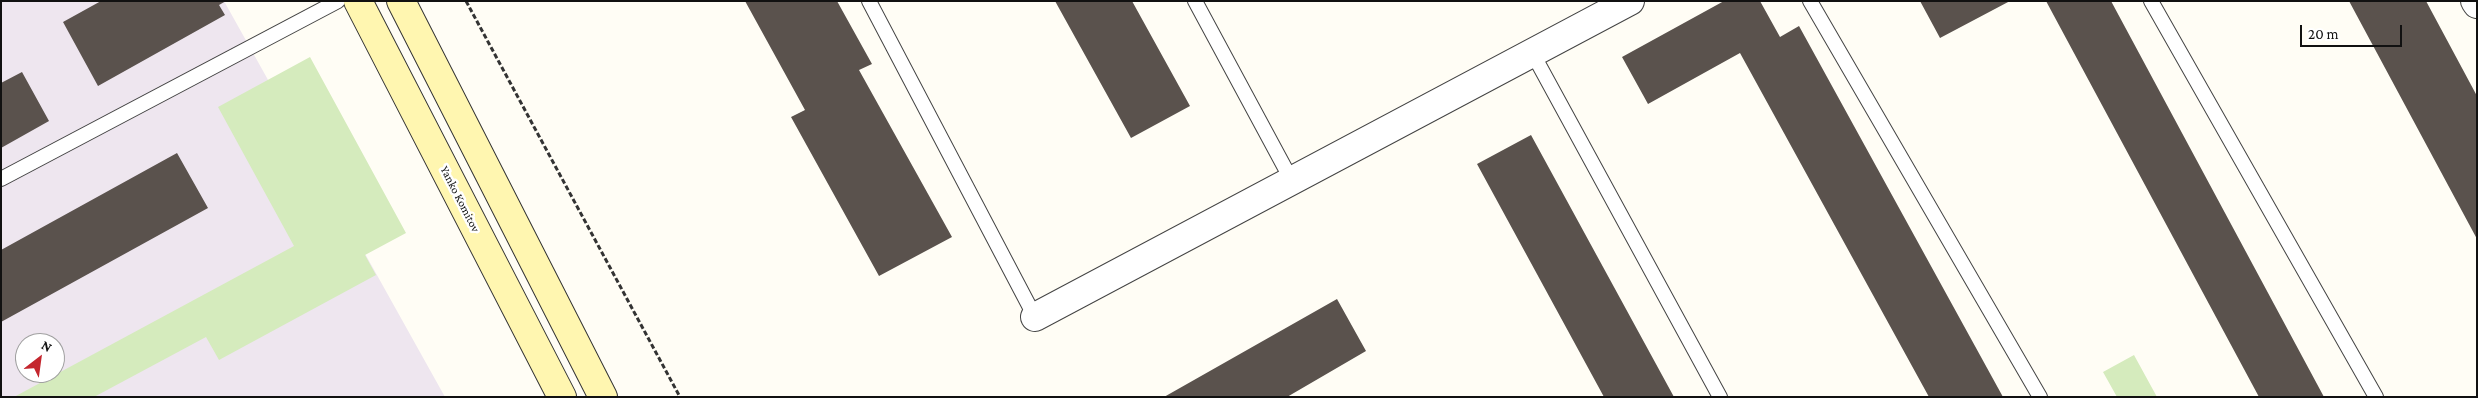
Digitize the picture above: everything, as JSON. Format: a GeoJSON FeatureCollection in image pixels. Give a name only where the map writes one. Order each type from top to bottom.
{"type":"FeatureCollection","features":[{"type":"Feature","properties":{"kind":"main road","name":"Yanko Komitov"},"geometry":{"type":"LineString","coordinates":[[358,1],[562,397]]}},
{"type":"Feature","properties":{"kind":"main road"},"geometry":{"type":"LineString","coordinates":[[401,1],[603,397]]}},
{"type":"Feature","properties":{"kind":"street"},"geometry":{"type":"LineString","coordinates":[[1035,317],[1630,1]]}},
{"type":"Feature","properties":{"kind":"lane"},"geometry":{"type":"LineString","coordinates":[[1,179],[338,1]]}},
{"type":"Feature","properties":{"kind":"lane"},"geometry":{"type":"LineString","coordinates":[[869,1],[1035,317]]}},
{"type":"Feature","properties":{"kind":"lane"},"geometry":{"type":"LineString","coordinates":[[1195,1],[1292,181]]}},
{"type":"Feature","properties":{"kind":"lane"},"geometry":{"type":"LineString","coordinates":[[1810,1],[2040,397]]}},
{"type":"Feature","properties":{"kind":"lane"},"geometry":{"type":"LineString","coordinates":[[2151,1],[2376,397]]}},
{"type":"Feature","properties":{"kind":"lane"},"geometry":{"type":"LineString","coordinates":[[1533,54],[1720,397]]}},
{"type":"Feature","properties":{"kind":"path"},"geometry":{"type":"LineString","coordinates":[[466,1],[680,397]]}},
{"type":"Feature","properties":{"kind":"shaded area"},"geometry":{"type":"Polygon","coordinates":[[[1,1],[224,1],[445,397],[1,397],[1,1]]]}},
{"type":"Feature","properties":{"kind":"green space"},"geometry":{"type":"Polygon","coordinates":[[[310,57],[406,233],[365,255],[376,275],[219,360],[206,337],[94,397],[14,397],[40,383],[65,383],[65,369],[294,246],[218,107],[310,57]]]}},
{"type":"Feature","properties":{"kind":"green space"},"geometry":{"type":"Polygon","coordinates":[[[2134,355],[2157,397],[2117,397],[2103,372],[2134,355]]]}},
{"type":"Feature","properties":{"kind":"building"},"geometry":{"type":"Polygon","coordinates":[[[101,1],[226,1],[219,5],[225,15],[98,86],[63,22],[101,1]]]}},
{"type":"Feature","properties":{"kind":"building"},"geometry":{"type":"Polygon","coordinates":[[[745,1],[837,1],[872,64],[859,70],[952,237],[879,276],[791,117],[805,110],[745,1]]]}},
{"type":"Feature","properties":{"kind":"building"},"geometry":{"type":"Polygon","coordinates":[[[1055,1],[1132,1],[1190,106],[1131,138],[1055,1]]]}},
{"type":"Feature","properties":{"kind":"building"},"geometry":{"type":"Polygon","coordinates":[[[1724,1],[1760,1],[1780,37],[1799,26],[2003,397],[1929,397],[1740,53],[1648,104],[1622,57],[1724,1]]]}},
{"type":"Feature","properties":{"kind":"building"},"geometry":{"type":"Polygon","coordinates":[[[1920,1],[2010,1],[1940,38],[1920,1]]]}},
{"type":"Feature","properties":{"kind":"building"},"geometry":{"type":"Polygon","coordinates":[[[2046,1],[2111,1],[2324,397],[2259,397],[2046,1]]]}},
{"type":"Feature","properties":{"kind":"building"},"geometry":{"type":"Polygon","coordinates":[[[2349,1],[2426,1],[2477,96],[2477,239],[2349,1]]]}},
{"type":"Feature","properties":{"kind":"building"},"geometry":{"type":"Polygon","coordinates":[[[22,72],[49,121],[1,148],[1,83],[22,72]]]}},
{"type":"Feature","properties":{"kind":"building"},"geometry":{"type":"Polygon","coordinates":[[[1531,135],[1674,397],[1604,397],[1477,164],[1531,135]]]}},
{"type":"Feature","properties":{"kind":"building"},"geometry":{"type":"Polygon","coordinates":[[[177,153],[208,208],[1,322],[1,250],[177,153]]]}},
{"type":"Feature","properties":{"kind":"building"},"geometry":{"type":"Polygon","coordinates":[[[1337,299],[1366,351],[1287,397],[1164,397],[1337,299]]]}}]}
